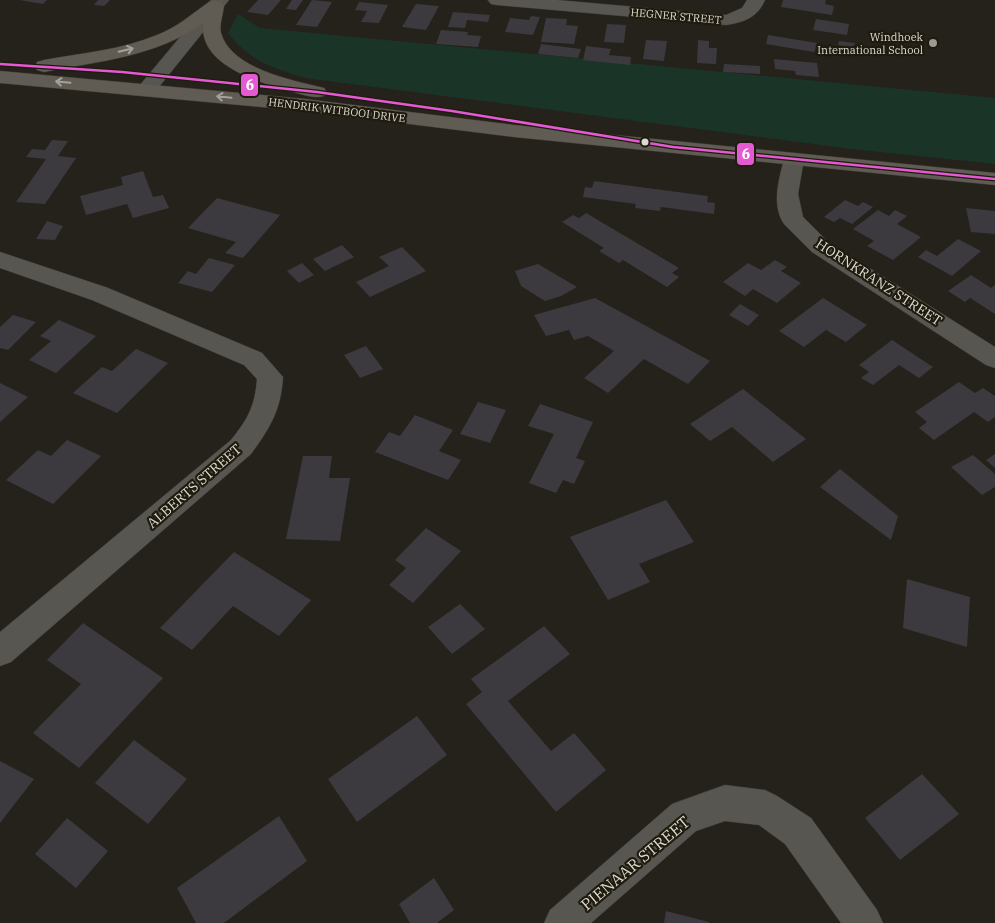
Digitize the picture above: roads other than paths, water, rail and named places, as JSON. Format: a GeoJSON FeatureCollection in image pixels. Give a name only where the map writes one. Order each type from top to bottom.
{"type":"FeatureCollection","features":[{"type":"Feature","properties":{"kind":"main road"},"geometry":{"type":"LineString","coordinates":[[44,66],[109,54],[163,40],[181,30],[217,3]]}},
{"type":"Feature","properties":{"kind":"main road"},"geometry":{"type":"LineString","coordinates":[[217,3],[211,32],[216,45],[230,60],[248,71],[317,92]]}},
{"type":"Feature","properties":{"kind":"main road","name":"HENDRIK WITBOOI DRIVE"},"geometry":{"type":"LineString","coordinates":[[0,64],[44,66],[305,105],[514,131],[995,179]]}},
{"type":"Feature","properties":{"kind":"main road","name":"HENDRIK WITBOOI DRIVE"},"geometry":{"type":"LineString","coordinates":[[0,76],[317,92],[452,111],[673,147]]}},
{"type":"Feature","properties":{"kind":"street","name":"HEGNER STREET"},"geometry":{"type":"LineString","coordinates":[[497,0],[726,20],[747,14],[753,9],[756,0]]}},
{"type":"Feature","properties":{"kind":"street"},"geometry":{"type":"LineString","coordinates":[[152,83],[217,3]]}},
{"type":"Feature","properties":{"kind":"street","name":"HORNKRANZ STREET"},"geometry":{"type":"LineString","coordinates":[[794,159],[786,194],[792,219],[820,247],[995,359]]}},
{"type":"Feature","properties":{"kind":"street","name":"ALBERTS STREET"},"geometry":{"type":"LineString","coordinates":[[0,260],[100,294],[253,359],[270,377],[269,401],[262,420],[241,447],[0,652]]}},
{"type":"Feature","properties":{"kind":"street","name":"PIENAAR STREET"},"geometry":{"type":"LineString","coordinates":[[564,923],[686,817],[725,802],[765,808],[798,831],[864,923]]}},
{"type":"Feature","properties":{"kind":"place","name":"Windhoek International School"},"geometry":{"type":"Point","coordinates":[933,43]}}]}
